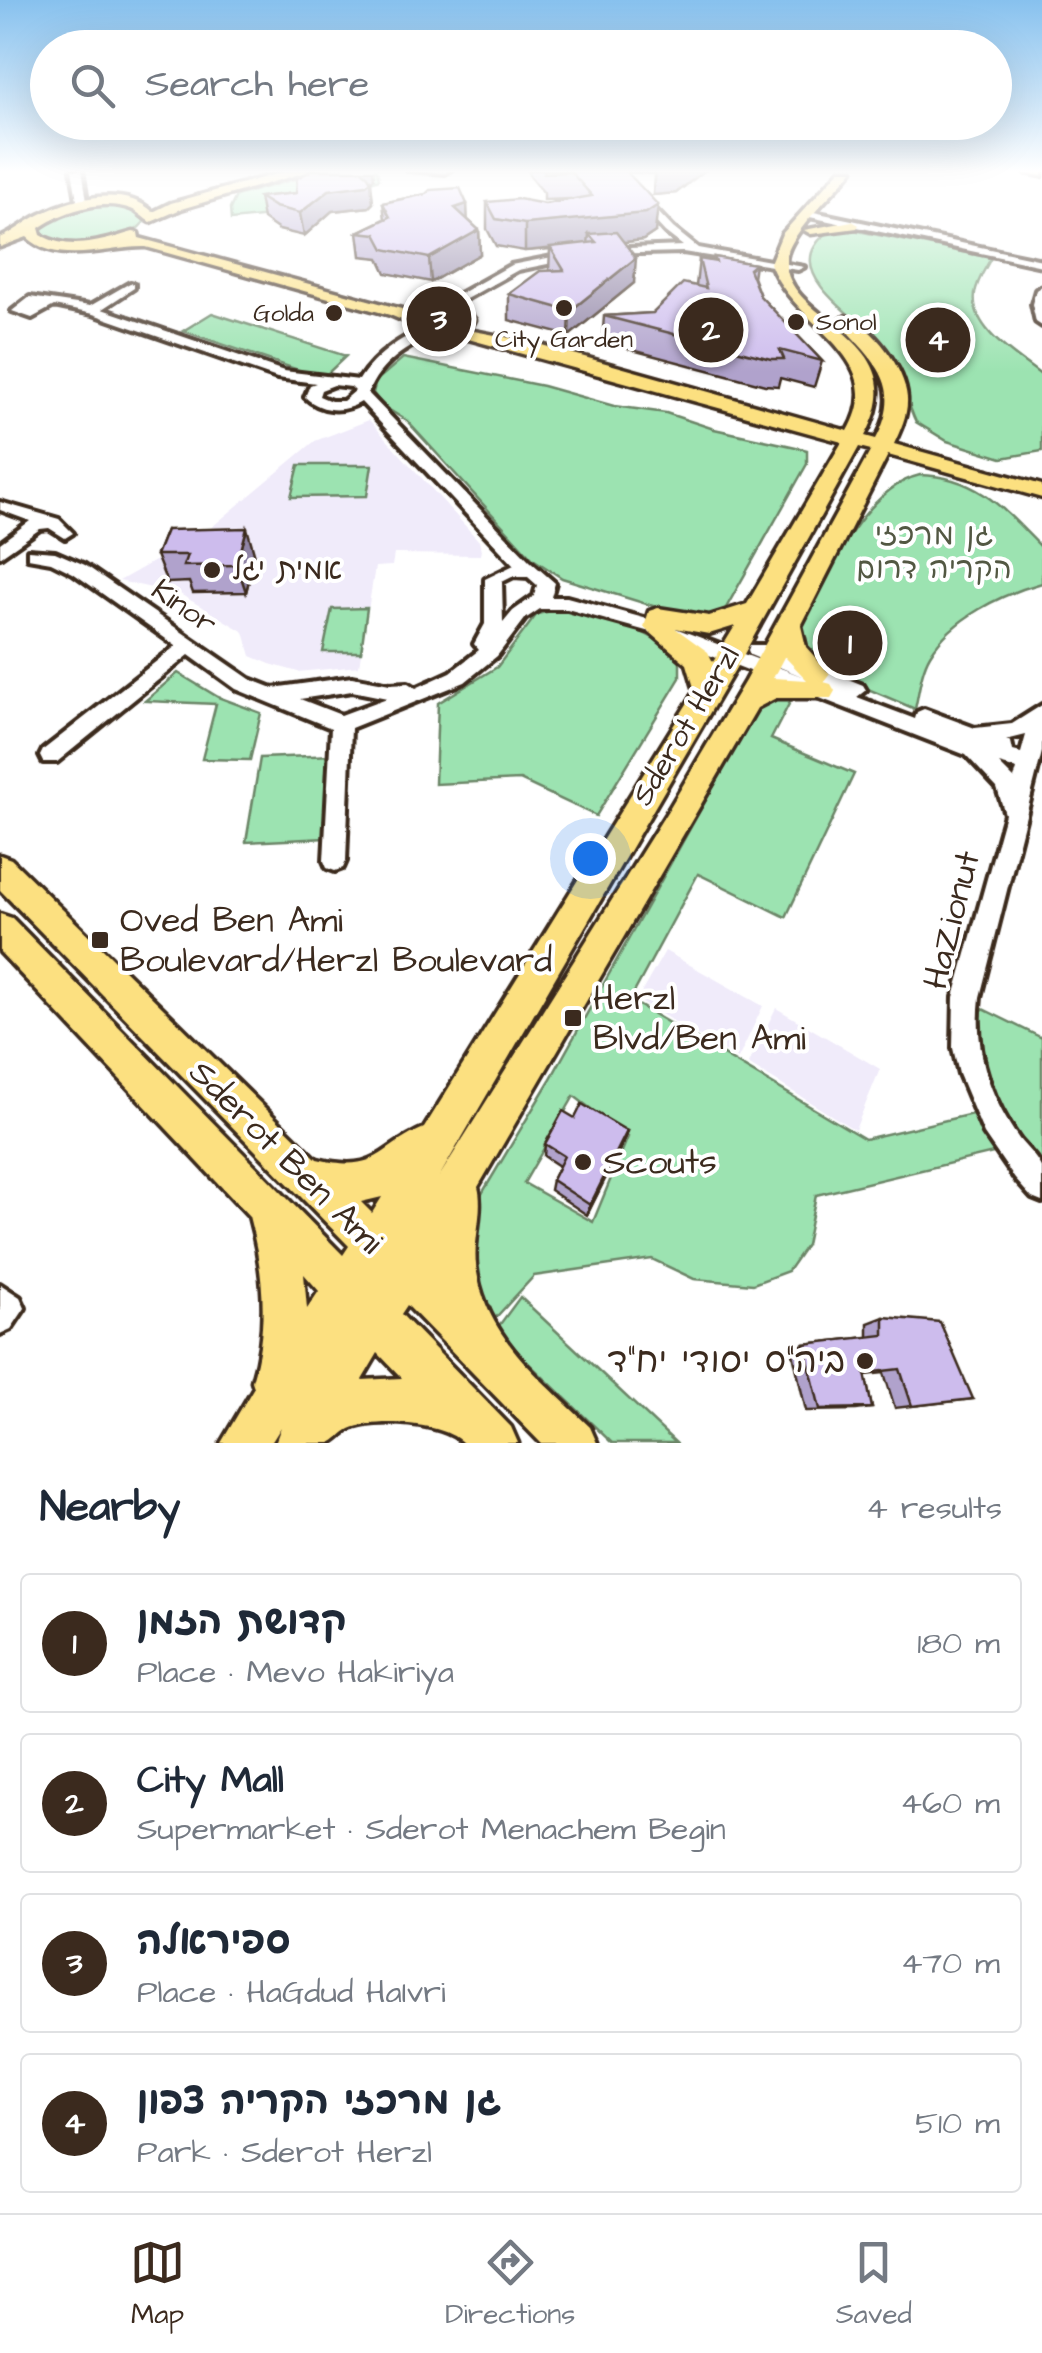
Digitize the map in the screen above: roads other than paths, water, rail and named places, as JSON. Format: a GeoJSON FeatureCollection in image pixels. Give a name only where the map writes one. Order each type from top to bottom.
{"type":"FeatureCollection","features":[{"type":"Feature","properties":{"kind":"main road"},"geometry":{"type":"LineString","coordinates":[[0,246],[33,237]]}},
{"type":"Feature","properties":{"kind":"main road"},"geometry":{"type":"LineString","coordinates":[[42,237],[70,248],[116,242],[147,243],[426,327],[525,346],[759,412],[984,466],[1038,487]]}},
{"type":"Feature","properties":{"kind":"main road"},"geometry":{"type":"LineString","coordinates":[[116,242],[124,237]]}},
{"type":"Feature","properties":{"kind":"main road"},"geometry":{"type":"LineString","coordinates":[[156,237],[436,307],[484,328],[809,418],[855,435]]}},
{"type":"Feature","properties":{"kind":"main road"},"geometry":{"type":"LineString","coordinates":[[806,237],[785,266],[790,288],[860,359],[867,378],[868,411],[838,418],[809,418]]}},
{"type":"Feature","properties":{"kind":"main road","name":"Sderot Herzl"},"geometry":{"type":"LineString","coordinates":[[253,1428],[359,1304],[388,1260],[464,1176],[746,701],[884,443],[900,405],[886,361],[785,266]]}},
{"type":"Feature","properties":{"kind":"main road"},"geometry":{"type":"LineString","coordinates":[[426,327],[436,307]]}},
{"type":"Feature","properties":{"kind":"main road"},"geometry":{"type":"LineString","coordinates":[[426,327],[462,326],[466,317]]}},
{"type":"Feature","properties":{"kind":"main road","name":"Sderot Herzl"},"geometry":{"type":"LineString","coordinates":[[388,1260],[441,1132],[734,648],[868,411]]}},
{"type":"Feature","properties":{"kind":"main road"},"geometry":{"type":"LineString","coordinates":[[759,412],[822,443],[834,457],[836,468]]}},
{"type":"Feature","properties":{"kind":"main road"},"geometry":{"type":"LineString","coordinates":[[884,443],[950,466],[1038,487]]}},
{"type":"Feature","properties":{"kind":"main road"},"geometry":{"type":"LineString","coordinates":[[856,496],[897,469],[950,466]]}},
{"type":"Feature","properties":{"kind":"main road"},"geometry":{"type":"LineString","coordinates":[[657,622],[708,625],[756,610]]}},
{"type":"Feature","properties":{"kind":"main road"},"geometry":{"type":"LineString","coordinates":[[657,622],[699,658],[708,691]]}},
{"type":"Feature","properties":{"kind":"main road"},"geometry":{"type":"LineString","coordinates":[[788,626],[794,651],[819,682]]}},
{"type":"Feature","properties":{"kind":"main road"},"geometry":{"type":"LineString","coordinates":[[746,701],[772,688],[819,682]]}},
{"type":"Feature","properties":{"kind":"main road","name":"Sderot Ben Ami"},"geometry":{"type":"LineString","coordinates":[[0,869],[574,1443]]}},
{"type":"Feature","properties":{"kind":"main road","name":"Sderot Ben Ami"},"geometry":{"type":"LineString","coordinates":[[0,929],[484,1431]]}},
{"type":"Feature","properties":{"kind":"main road"},"geometry":{"type":"LineString","coordinates":[[305,1175],[350,1186],[366,1184],[408,1163],[441,1132]]}},
{"type":"Feature","properties":{"kind":"main road"},"geometry":{"type":"LineString","coordinates":[[464,1176],[452,1264],[470,1324],[496,1366]]}},
{"type":"Feature","properties":{"kind":"main road"},"geometry":{"type":"LineString","coordinates":[[253,1428],[278,1372],[286,1318],[283,1267],[265,1201]]}},
{"type":"Feature","properties":{"kind":"main road","name":"Sderot Herzl"},"geometry":{"type":"LineString","coordinates":[[299,1441],[359,1304]]}},
{"type":"Feature","properties":{"kind":"main road"},"geometry":{"type":"LineString","coordinates":[[299,1441],[341,1407],[368,1402],[433,1404],[484,1431]]}},
{"type":"Feature","properties":{"kind":"street"},"geometry":{"type":"LineString","coordinates":[[655,245],[662,237]]}},
{"type":"Feature","properties":{"kind":"street"},"geometry":{"type":"LineString","coordinates":[[677,237],[700,251]]}},
{"type":"Feature","properties":{"kind":"street"},"geometry":{"type":"LineString","coordinates":[[923,237],[1042,262]]}},
{"type":"Feature","properties":{"kind":"street"},"geometry":{"type":"LineString","coordinates":[[597,253],[681,241]]}},
{"type":"Feature","properties":{"kind":"street"},"geometry":{"type":"LineString","coordinates":[[655,245],[785,266]]}},
{"type":"Feature","properties":{"kind":"street"},"geometry":{"type":"LineString","coordinates":[[466,317],[472,302],[497,282],[544,266],[659,254],[785,266]]}},
{"type":"Feature","properties":{"kind":"street"},"geometry":{"type":"LineString","coordinates":[[436,307],[515,267],[578,255]]}},
{"type":"Feature","properties":{"kind":"street"},"geometry":{"type":"LineString","coordinates":[[35,306],[48,286]]}},
{"type":"Feature","properties":{"kind":"street"},"geometry":{"type":"LineString","coordinates":[[92,310],[130,286]]}},
{"type":"Feature","properties":{"kind":"street"},"geometry":{"type":"LineString","coordinates":[[1042,290],[1038,304],[1042,322]]}},
{"type":"Feature","properties":{"kind":"street"},"geometry":{"type":"LineString","coordinates":[[35,306],[83,313],[159,333]]}},
{"type":"Feature","properties":{"kind":"street"},"geometry":{"type":"LineString","coordinates":[[6,308],[92,310],[282,375],[312,394],[320,404],[368,412],[394,427]]}},
{"type":"Feature","properties":{"kind":"street"},"geometry":{"type":"LineString","coordinates":[[312,394],[320,385],[362,368],[426,327]]}},
{"type":"Feature","properties":{"kind":"street"},"geometry":{"type":"LineString","coordinates":[[339,406],[361,392],[376,368],[426,327]]}},
{"type":"Feature","properties":{"kind":"street"},"geometry":{"type":"LineString","coordinates":[[282,375],[355,383],[539,576],[546,594],[490,651],[458,677],[355,720],[332,719]]}},
{"type":"Feature","properties":{"kind":"street"},"geometry":{"type":"LineString","coordinates":[[2,505],[58,528],[79,568]]}},
{"type":"Feature","properties":{"kind":"street"},"geometry":{"type":"LineString","coordinates":[[2,505],[15,520],[9,543]]}},
{"type":"Feature","properties":{"kind":"street"},"geometry":{"type":"LineString","coordinates":[[484,521],[500,557],[499,575]]}},
{"type":"Feature","properties":{"kind":"street"},"geometry":{"type":"LineString","coordinates":[[9,543],[36,524],[58,528]]}},
{"type":"Feature","properties":{"kind":"street"},"geometry":{"type":"LineString","coordinates":[[0,565],[51,549],[58,528]]}},
{"type":"Feature","properties":{"kind":"street","name":"Kinor"},"geometry":{"type":"LineString","coordinates":[[9,543],[16,551],[55,557],[79,568],[256,690],[332,719]]}},
{"type":"Feature","properties":{"kind":"street"},"geometry":{"type":"LineString","coordinates":[[334,860],[332,719],[319,703],[331,688],[351,684],[404,691],[467,660],[494,628],[496,598],[491,584],[499,575],[512,570],[539,576],[734,648],[1027,763]]}},
{"type":"Feature","properties":{"kind":"street"},"geometry":{"type":"LineString","coordinates":[[496,598],[509,606],[567,603],[657,622]]}},
{"type":"Feature","properties":{"kind":"street"},"geometry":{"type":"LineString","coordinates":[[50,756],[188,646]]}},
{"type":"Feature","properties":{"kind":"street","name":"Kinor"},"geometry":{"type":"LineString","coordinates":[[256,690],[304,693],[331,688]]}},
{"type":"Feature","properties":{"kind":"street"},"geometry":{"type":"LineString","coordinates":[[364,688],[371,701],[367,712]]}},
{"type":"Feature","properties":{"kind":"street"},"geometry":{"type":"LineString","coordinates":[[970,740],[1015,732],[1042,715]]}},
{"type":"Feature","properties":{"kind":"street","name":"HaZionut"},"geometry":{"type":"LineString","coordinates":[[1042,715],[967,997],[963,1025],[966,1054],[990,1116],[1042,1188]]}},
{"type":"Feature","properties":{"kind":"street"},"geometry":{"type":"LineString","coordinates":[[970,740],[1000,775],[1015,817]]}},
{"type":"Feature","properties":{"kind":"street"},"geometry":{"type":"LineString","coordinates":[[0,1300],[9,1308],[0,1318]]}},
{"type":"Feature","properties":{"kind":"place","name":"City Garden"},"geometry":{"type":"Point","coordinates":[564,308]}},
{"type":"Feature","properties":{"kind":"place","name":"Golda"},"geometry":{"type":"Point","coordinates":[334,313]}},
{"type":"Feature","properties":{"kind":"place","name":"ספיראלה"},"geometry":{"type":"Point","coordinates":[439,319]}},
{"type":"Feature","properties":{"kind":"place","name":"Sonol"},"geometry":{"type":"Point","coordinates":[796,322]}},
{"type":"Feature","properties":{"kind":"place","name":"City Mall"},"geometry":{"type":"Point","coordinates":[711,330]}},
{"type":"Feature","properties":{"kind":"place","name":"גן מרכזי הקריה צפון"},"geometry":{"type":"Point","coordinates":[938,340]}},
{"type":"Feature","properties":{"kind":"place","name":"אמית יגל"},"geometry":{"type":"Point","coordinates":[212,570]}},
{"type":"Feature","properties":{"kind":"place","name":"קדושת הזמן"},"geometry":{"type":"Point","coordinates":[850,643]}},
{"type":"Feature","properties":{"kind":"place","name":"Oved Ben Ami Boulevard/Herzl Boulevard"},"geometry":{"type":"Point","coordinates":[100,940]}},
{"type":"Feature","properties":{"kind":"place","name":"Herzl Blvd/Ben Ami"},"geometry":{"type":"Point","coordinates":[573,1018]}},
{"type":"Feature","properties":{"kind":"place","name":"Scouts"},"geometry":{"type":"Point","coordinates":[583,1162]}},
{"type":"Feature","properties":{"kind":"place","name":"ביה\"ס יסודי יח\"ד"},"geometry":{"type":"Point","coordinates":[865,1361]}},
{"type":"Feature","properties":{"kind":"park label","name":"גן מרכזי הקריה דרום"},"geometry":{"type":"Point","coordinates":[934,552]}}]}
